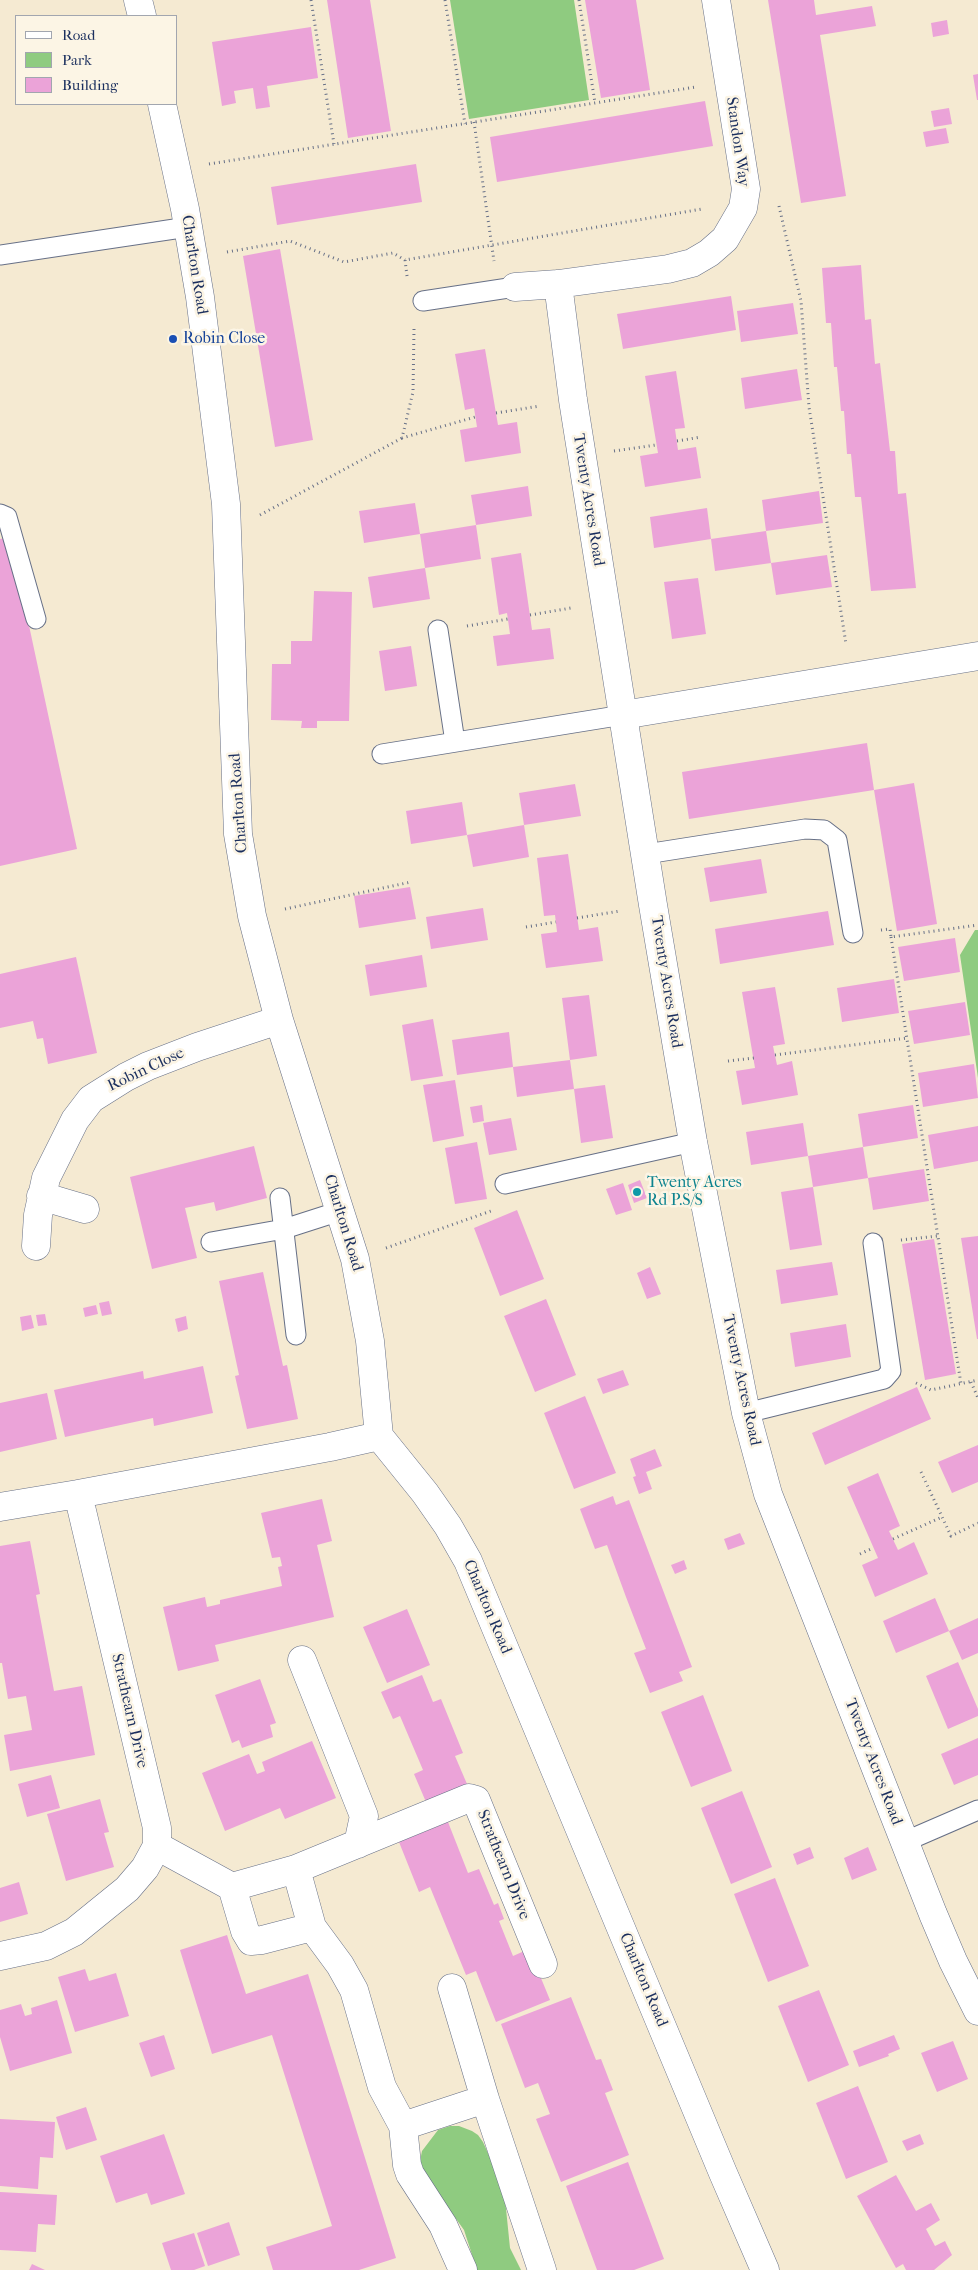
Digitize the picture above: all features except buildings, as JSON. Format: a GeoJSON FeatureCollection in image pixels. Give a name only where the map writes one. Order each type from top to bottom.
{"type":"FeatureCollection","features":[{"type":"Feature","properties":{"kind":"street"},"geometry":{"type":"LineString","coordinates":[[138,0],[142,15]]}},
{"type":"Feature","properties":{"kind":"street","name":"Standon Way"},"geometry":{"type":"LineString","coordinates":[[506,288],[558,284],[668,269],[692,263],[710,253],[725,239],[743,208],[746,189],[716,0]]}},
{"type":"Feature","properties":{"kind":"street","name":"Charlton Road"},"geometry":{"type":"LineString","coordinates":[[162,105],[188,227],[200,297],[226,504],[238,834],[252,916],[279,1020],[355,1259],[370,1342],[379,1436],[425,1493],[448,1526],[468,1561],[722,2173],[765,2270]]}},
{"type":"Feature","properties":{"kind":"street","name":"Twenty Acres Road"},"geometry":{"type":"LineString","coordinates":[[558,284],[573,400],[653,906],[693,1142],[746,1413],[768,1494],[904,1842],[953,1961],[978,2010]]}},
{"type":"Feature","properties":{"kind":"street"},"geometry":{"type":"LineString","coordinates":[[623,715],[978,656]]}},
{"type":"Feature","properties":{"kind":"street","name":"Robin Close"},"geometry":{"type":"LineString","coordinates":[[36,1246],[41,1196],[56,1157],[75,1120],[91,1099],[103,1090],[148,1066],[197,1047],[279,1020]]}},
{"type":"Feature","properties":{"kind":"street"},"geometry":{"type":"LineString","coordinates":[[41,1196],[85,1209]]}},
{"type":"Feature","properties":{"kind":"street"},"geometry":{"type":"LineString","coordinates":[[0,1507],[320,1449],[379,1436]]}},
{"type":"Feature","properties":{"kind":"street","name":"Strathearn Drive"},"geometry":{"type":"LineString","coordinates":[[78,1494],[157,1828],[157,1846]]}},
{"type":"Feature","properties":{"kind":"street"},"geometry":{"type":"LineString","coordinates":[[302,1660],[364,1816],[358,1844]]}},
{"type":"Feature","properties":{"kind":"street","name":"Strathearn Drive"},"geometry":{"type":"LineString","coordinates":[[232,1887],[296,1869],[469,1798],[476,1800],[543,1964]]}},
{"type":"Feature","properties":{"kind":"street"},"geometry":{"type":"LineString","coordinates":[[0,1956],[46,1946],[74,1932],[127,1889],[145,1868],[157,1846],[232,1887],[251,1941],[312,1927]]}},
{"type":"Feature","properties":{"kind":"street"},"geometry":{"type":"LineString","coordinates":[[296,1869],[312,1927],[340,1965],[354,1990],[382,2086],[403,2126],[407,2165],[410,2174],[443,2225],[463,2270]]}},
{"type":"Feature","properties":{"kind":"street"},"geometry":{"type":"LineString","coordinates":[[452,1988],[485,2099],[542,2270]]}},
{"type":"Feature","properties":{"kind":"street"},"geometry":{"type":"LineString","coordinates":[[403,2126],[485,2099]]}},
{"type":"Feature","properties":{"kind":"lane"},"geometry":{"type":"LineString","coordinates":[[0,255],[188,227]]}},
{"type":"Feature","properties":{"kind":"lane"},"geometry":{"type":"LineString","coordinates":[[423,301],[506,288]]}},
{"type":"Feature","properties":{"kind":"lane"},"geometry":{"type":"LineString","coordinates":[[0,514],[7,517],[36,619]]}},
{"type":"Feature","properties":{"kind":"lane"},"geometry":{"type":"LineString","coordinates":[[438,630],[456,742]]}},
{"type":"Feature","properties":{"kind":"lane"},"geometry":{"type":"LineString","coordinates":[[382,754],[623,715]]}},
{"type":"Feature","properties":{"kind":"lane"},"geometry":{"type":"LineString","coordinates":[[646,854],[805,829],[824,830],[837,840],[853,933]]}},
{"type":"Feature","properties":{"kind":"lane"},"geometry":{"type":"LineString","coordinates":[[505,1184],[693,1142]]}},
{"type":"Feature","properties":{"kind":"lane"},"geometry":{"type":"LineString","coordinates":[[280,1198],[296,1335]]}},
{"type":"Feature","properties":{"kind":"lane"},"geometry":{"type":"LineString","coordinates":[[211,1242],[284,1229],[340,1211]]}},
{"type":"Feature","properties":{"kind":"lane"},"geometry":{"type":"LineString","coordinates":[[746,1413],[884,1379],[891,1371],[873,1243]]}},
{"type":"Feature","properties":{"kind":"lane"},"geometry":{"type":"LineString","coordinates":[[904,1842],[978,1810]]}},
{"type":"Feature","properties":{"kind":"path"},"geometry":{"type":"LineString","coordinates":[[311,0],[334,144]]}},
{"type":"Feature","properties":{"kind":"path"},"geometry":{"type":"LineString","coordinates":[[445,0],[465,124]]}},
{"type":"Feature","properties":{"kind":"path"},"geometry":{"type":"LineString","coordinates":[[579,0],[594,103]]}},
{"type":"Feature","properties":{"kind":"path"},"geometry":{"type":"LineString","coordinates":[[176,169],[729,82]]}},
{"type":"Feature","properties":{"kind":"path"},"geometry":{"type":"LineString","coordinates":[[474,122],[506,288]]}},
{"type":"Feature","properties":{"kind":"path"},"geometry":{"type":"LineString","coordinates":[[777,198],[801,301],[810,406],[851,676]]}},
{"type":"Feature","properties":{"kind":"path"},"geometry":{"type":"LineString","coordinates":[[223,252],[290,241],[344,262],[393,254],[405,260]]}},
{"type":"Feature","properties":{"kind":"path"},"geometry":{"type":"LineString","coordinates":[[496,413],[573,400]]}},
{"type":"Feature","properties":{"kind":"path"},"geometry":{"type":"LineString","coordinates":[[677,441],[701,437]]}},
{"type":"Feature","properties":{"kind":"path"},"geometry":{"type":"LineString","coordinates":[[227,534],[402,438]]}},
{"type":"Feature","properties":{"kind":"path"},"geometry":{"type":"LineString","coordinates":[[582,456],[656,445]]}},
{"type":"Feature","properties":{"kind":"path"},"geometry":{"type":"LineString","coordinates":[[530,615],[604,602]]}},
{"type":"Feature","properties":{"kind":"path"},"geometry":{"type":"LineString","coordinates":[[438,630],[508,618]]}},
{"type":"Feature","properties":{"kind":"path"},"geometry":{"type":"LineString","coordinates":[[252,916],[410,882]]}},
{"type":"Feature","properties":{"kind":"path"},"geometry":{"type":"LineString","coordinates":[[577,918],[653,906]]}},
{"type":"Feature","properties":{"kind":"path"},"geometry":{"type":"LineString","coordinates":[[526,927],[556,922]]}},
{"type":"Feature","properties":{"kind":"path"},"geometry":{"type":"LineString","coordinates":[[891,937],[978,924]]}},
{"type":"Feature","properties":{"kind":"path"},"geometry":{"type":"LineString","coordinates":[[853,933],[890,929],[961,1384]]}},
{"type":"Feature","properties":{"kind":"path"},"geometry":{"type":"LineString","coordinates":[[775,1055],[907,1038]]}},
{"type":"Feature","properties":{"kind":"path"},"geometry":{"type":"LineString","coordinates":[[728,1061],[754,1058]]}},
{"type":"Feature","properties":{"kind":"path"},"geometry":{"type":"LineString","coordinates":[[355,1259],[500,1208],[496,1186],[505,1184]]}},
{"type":"Feature","properties":{"kind":"path"},"geometry":{"type":"LineString","coordinates":[[873,1243],[938,1236]]}},
{"type":"Feature","properties":{"kind":"path"},"geometry":{"type":"LineString","coordinates":[[891,1371],[931,1390],[978,1380]]}},
{"type":"Feature","properties":{"kind":"path"},"geometry":{"type":"LineString","coordinates":[[971,1382],[978,1398]]}},
{"type":"Feature","properties":{"kind":"path"},"geometry":{"type":"LineString","coordinates":[[921,1472],[950,1536],[978,1523]]}},
{"type":"Feature","properties":{"kind":"path"},"geometry":{"type":"LineString","coordinates":[[893,1539],[942,1517]]}},
{"type":"Feature","properties":{"kind":"path"},"geometry":{"type":"LineString","coordinates":[[860,1554],[873,1548]]}},
{"type":"Feature","properties":{"kind":"green space"},"geometry":{"type":"Polygon","coordinates":[[[450,0],[574,0],[589,100],[469,119],[450,0]]]}},
{"type":"Feature","properties":{"kind":"green space"},"geometry":{"type":"Polygon","coordinates":[[[975,930],[978,930],[978,1078],[960,955],[975,930]]]}},
{"type":"Feature","properties":{"kind":"green space"},"geometry":{"type":"Polygon","coordinates":[[[450,2126],[459,2126],[472,2131],[483,2142],[504,2189],[510,2248],[521,2270],[477,2270],[464,2230],[426,2177],[420,2161],[422,2151],[438,2130],[450,2126]]]}},
{"type":"Feature","properties":{"kind":"place","name":"Robin Close"},"geometry":{"type":"Point","coordinates":[173,339]}},
{"type":"Feature","properties":{"kind":"place","name":"Twenty Acres Rd P.S/S"},"geometry":{"type":"Point","coordinates":[637,1192]}}]}
